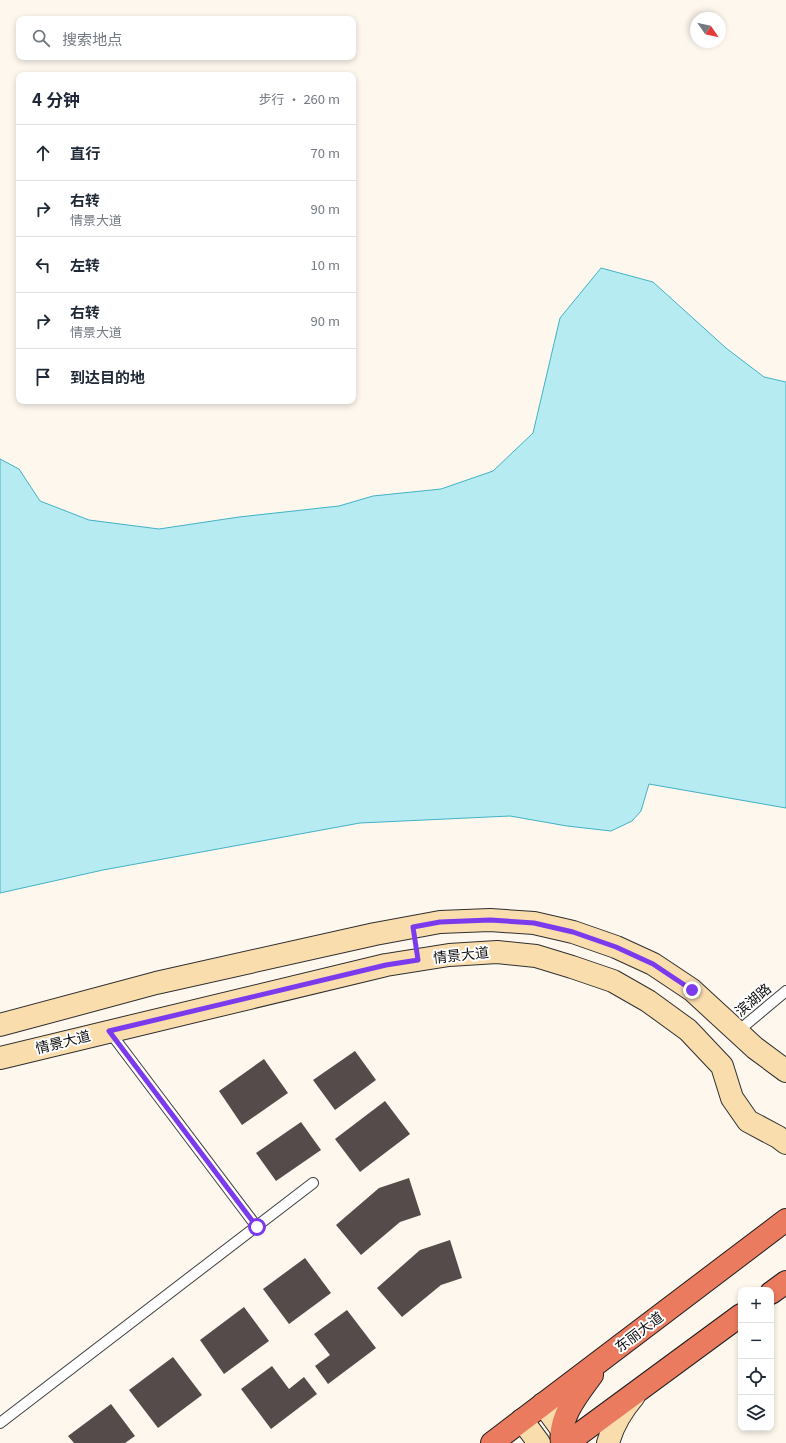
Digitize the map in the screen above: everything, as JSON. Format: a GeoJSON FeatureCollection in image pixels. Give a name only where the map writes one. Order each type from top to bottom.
{"type":"FeatureCollection","features":[{"type":"Feature","properties":{"kind":"highway","name":"东丽大道"},"geometry":{"type":"LineString","coordinates":[[492,1443],[786,1220]]}},
{"type":"Feature","properties":{"kind":"highway"},"geometry":{"type":"LineString","coordinates":[[774,1291],[786,1282]]}},
{"type":"Feature","properties":{"kind":"highway"},"geometry":{"type":"LineString","coordinates":[[566,1440],[639,1390],[738,1317]]}},
{"type":"Feature","properties":{"kind":"highway"},"geometry":{"type":"LineString","coordinates":[[566,1440],[567,1413],[592,1376],[610,1354]]}},
{"type":"Feature","properties":{"kind":"street"},"geometry":{"type":"LineString","coordinates":[[0,1025],[156,983],[375,934],[440,922],[490,920],[534,923],[573,932],[616,947],[653,964],[692,990],[755,1048],[786,1071]]}},
{"type":"Feature","properties":{"kind":"street"},"geometry":{"type":"LineString","coordinates":[[413,927],[418,960]]}},
{"type":"Feature","properties":{"kind":"street","name":"情景大道"},"geometry":{"type":"LineString","coordinates":[[0,1058],[386,965],[449,955],[497,952],[536,956],[613,981],[648,1001],[688,1030],[722,1066],[732,1098],[748,1121],[786,1143]]}},
{"type":"Feature","properties":{"kind":"street"},"geometry":{"type":"LineString","coordinates":[[98,999],[109,1031]]}},
{"type":"Feature","properties":{"kind":"street"},"geometry":{"type":"LineString","coordinates":[[608,1443],[617,1418],[639,1390]]}},
{"type":"Feature","properties":{"kind":"street"},"geometry":{"type":"LineString","coordinates":[[542,1404],[566,1440]]}},
{"type":"Feature","properties":{"kind":"street"},"geometry":{"type":"LineString","coordinates":[[522,1420],[539,1443]]}},
{"type":"Feature","properties":{"kind":"lane","name":"滨湖路"},"geometry":{"type":"LineString","coordinates":[[737,1032],[786,991]]}},
{"type":"Feature","properties":{"kind":"lane"},"geometry":{"type":"LineString","coordinates":[[109,1031],[257,1227]]}},
{"type":"Feature","properties":{"kind":"lane"},"geometry":{"type":"LineString","coordinates":[[0,1423],[313,1183]]}},
{"type":"Feature","properties":{"kind":"water"},"geometry":{"type":"Polygon","coordinates":[[[601,268],[653,282],[726,348],[764,377],[786,382],[786,808],[649,784],[641,811],[632,821],[611,831],[567,826],[510,816],[360,823],[103,870],[0,893],[0,459],[19,469],[40,501],[89,520],[159,529],[239,517],[339,506],[373,496],[441,489],[493,471],[533,433],[560,318],[601,268]]]}},
{"type":"Feature","properties":{"kind":"building"},"geometry":{"type":"Polygon","coordinates":[[[355,1051],[376,1080],[335,1110],[313,1080],[355,1051]]]}},
{"type":"Feature","properties":{"kind":"building"},"geometry":{"type":"Polygon","coordinates":[[[264,1059],[288,1093],[242,1125],[219,1091],[264,1059]]]}},
{"type":"Feature","properties":{"kind":"building"},"geometry":{"type":"Polygon","coordinates":[[[385,1101],[410,1134],[360,1172],[335,1139],[385,1101]]]}},
{"type":"Feature","properties":{"kind":"building"},"geometry":{"type":"Polygon","coordinates":[[[301,1122],[321,1150],[276,1181],[256,1153],[301,1122]]]}},
{"type":"Feature","properties":{"kind":"building"},"geometry":{"type":"Polygon","coordinates":[[[409,1178],[421,1215],[400,1222],[361,1255],[336,1225],[379,1188],[409,1178]]]}},
{"type":"Feature","properties":{"kind":"building"},"geometry":{"type":"Polygon","coordinates":[[[450,1240],[462,1278],[441,1285],[402,1317],[377,1288],[420,1250],[450,1240]]]}},
{"type":"Feature","properties":{"kind":"building"},"geometry":{"type":"Polygon","coordinates":[[[305,1258],[331,1293],[289,1324],[263,1289],[305,1258]]]}},
{"type":"Feature","properties":{"kind":"building"},"geometry":{"type":"Polygon","coordinates":[[[244,1307],[269,1341],[224,1374],[200,1340],[244,1307]]]}},
{"type":"Feature","properties":{"kind":"building"},"geometry":{"type":"Polygon","coordinates":[[[347,1310],[376,1348],[328,1384],[315,1366],[330,1355],[314,1334],[347,1310]]]}},
{"type":"Feature","properties":{"kind":"building"},"geometry":{"type":"Polygon","coordinates":[[[173,1357],[202,1395],[158,1428],[129,1390],[173,1357]]]}},
{"type":"Feature","properties":{"kind":"building"},"geometry":{"type":"Polygon","coordinates":[[[272,1366],[289,1389],[304,1377],[317,1394],[271,1429],[241,1389],[272,1366]]]}},
{"type":"Feature","properties":{"kind":"building"},"geometry":{"type":"Polygon","coordinates":[[[111,1404],[135,1436],[125,1443],[74,1443],[68,1436],[111,1404]]]}},
{"type":"Feature","properties":{"kind":"route"},"geometry":{"type":"LineString","coordinates":[[257,1227],[109,1031],[386,965],[418,960],[413,927],[440,922],[490,920],[534,923],[573,932],[616,947],[653,964],[692,990]]}}]}
